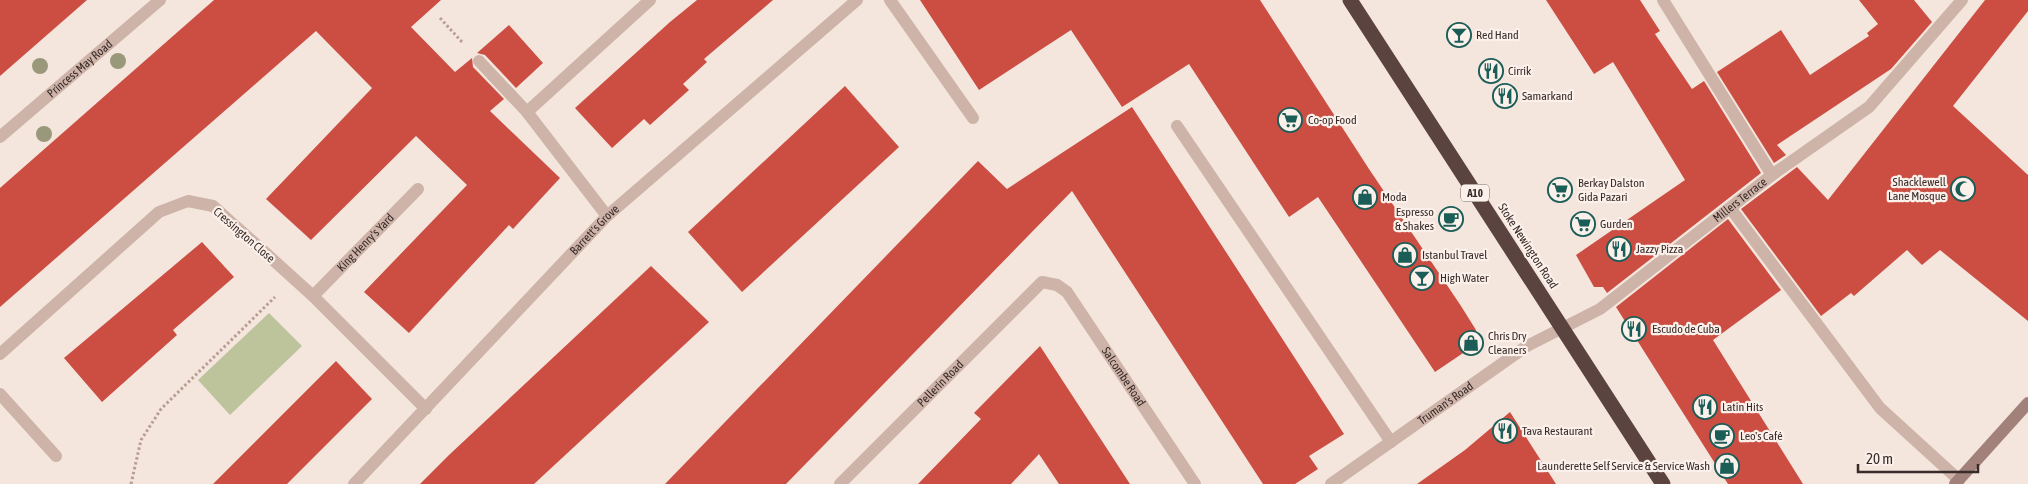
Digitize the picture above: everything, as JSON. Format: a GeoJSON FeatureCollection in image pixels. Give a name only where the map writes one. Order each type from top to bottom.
{"type":"FeatureCollection","features":[{"type":"Feature","properties":{"kind":"highway","name":"Stoke Newington Road"},"geometry":{"type":"LineString","coordinates":[[1350,0],[1663,484]]}},
{"type":"Feature","properties":{"kind":"street","name":"Princess May Road"},"geometry":{"type":"LineString","coordinates":[[0,137],[160,0]]}},
{"type":"Feature","properties":{"kind":"street"},"geometry":{"type":"LineString","coordinates":[[527,112],[650,0]]}},
{"type":"Feature","properties":{"kind":"street","name":"Barrett's Grove"},"geometry":{"type":"LineString","coordinates":[[354,484],[608,216],[857,0]]}},
{"type":"Feature","properties":{"kind":"street"},"geometry":{"type":"LineString","coordinates":[[890,0],[974,118]]}},
{"type":"Feature","properties":{"kind":"street","name":"Millers Terrace"},"geometry":{"type":"LineString","coordinates":[[1563,328],[1600,309],[1731,209],[1772,175],[1663,0]]}},
{"type":"Feature","properties":{"kind":"street"},"geometry":{"type":"LineString","coordinates":[[1772,175],[1869,107],[1962,0]]}},
{"type":"Feature","properties":{"kind":"street"},"geometry":{"type":"LineString","coordinates":[[480,61],[527,112],[608,216]]}},
{"type":"Feature","properties":{"kind":"street"},"geometry":{"type":"LineString","coordinates":[[1177,126],[1391,442]]}},
{"type":"Feature","properties":{"kind":"street","name":"King Henry's Yard"},"geometry":{"type":"LineString","coordinates":[[314,296],[418,189]]}},
{"type":"Feature","properties":{"kind":"street","name":"Cressington Close"},"geometry":{"type":"LineString","coordinates":[[0,354],[159,212],[188,201],[213,206],[314,296],[426,409]]}},
{"type":"Feature","properties":{"kind":"street"},"geometry":{"type":"LineString","coordinates":[[1731,209],[1880,408],[1957,482],[2028,404]]}},
{"type":"Feature","properties":{"kind":"street","name":"Pellerin Road"},"geometry":{"type":"LineString","coordinates":[[840,484],[1042,282]]}},
{"type":"Feature","properties":{"kind":"street","name":"Salcombe Road"},"geometry":{"type":"LineString","coordinates":[[1042,282],[1057,285],[1067,292],[1195,484]]}},
{"type":"Feature","properties":{"kind":"street","name":"Truman's Road"},"geometry":{"type":"LineString","coordinates":[[1331,484],[1527,346],[1563,328]]}},
{"type":"Feature","properties":{"kind":"street"},"geometry":{"type":"LineString","coordinates":[[0,394],[56,456]]}},
{"type":"Feature","properties":{"kind":"path"},"geometry":{"type":"LineString","coordinates":[[131,484],[141,440],[160,409],[293,278]]}},
{"type":"Feature","properties":{"kind":"green space"},"geometry":{"type":"Polygon","coordinates":[[[269,313],[302,346],[230,415],[198,380],[269,313]]]}},
{"type":"Feature","properties":{"kind":"building"},"geometry":{"type":"Polygon","coordinates":[[[0,0],[87,0],[0,76],[0,0]]]}},
{"type":"Feature","properties":{"kind":"building"},"geometry":{"type":"Polygon","coordinates":[[[214,0],[441,0],[411,27],[455,72],[472,58],[473,67],[504,99],[490,111],[560,178],[513,229],[509,225],[409,333],[364,292],[467,185],[416,136],[311,240],[266,199],[372,88],[316,31],[0,307],[0,188],[214,0]]]}},
{"type":"Feature","properties":{"kind":"building"},"geometry":{"type":"Polygon","coordinates":[[[697,0],[773,0],[704,59],[707,62],[683,84],[689,90],[650,125],[644,119],[612,148],[575,108],[697,0]]]}},
{"type":"Feature","properties":{"kind":"building"},"geometry":{"type":"Polygon","coordinates":[[[920,0],[1260,0],[1476,330],[1472,347],[1435,372],[1318,197],[1289,217],[1189,64],[1122,107],[1071,30],[979,90],[920,0]]]}},
{"type":"Feature","properties":{"kind":"building"},"geometry":{"type":"Polygon","coordinates":[[[1546,0],[1640,0],[1660,31],[1655,34],[1692,89],[1704,81],[1761,173],[1607,293],[1603,287],[1594,287],[1576,255],[1685,180],[1613,62],[1594,74],[1546,0]]]}},
{"type":"Feature","properties":{"kind":"building"},"geometry":{"type":"Polygon","coordinates":[[[1859,0],[1914,0],[1932,22],[1891,69],[1777,145],[1786,155],[1774,163],[1717,72],[1781,30],[1810,75],[1869,36],[1867,33],[1878,24],[1859,0]]]}},
{"type":"Feature","properties":{"kind":"building"},"geometry":{"type":"Polygon","coordinates":[[[1985,0],[2028,0],[2028,11],[1953,106],[2028,175],[2028,321],[1940,250],[1922,265],[1907,250],[1854,296],[1851,293],[1821,316],[1741,209],[1797,167],[1828,200],[1985,0]]]}},
{"type":"Feature","properties":{"kind":"building"},"geometry":{"type":"Polygon","coordinates":[[[509,25],[543,63],[516,88],[485,55],[477,53],[509,25]]]}},
{"type":"Feature","properties":{"kind":"building"},"geometry":{"type":"Polygon","coordinates":[[[845,86],[899,147],[742,292],[688,232],[845,86]]]}},
{"type":"Feature","properties":{"kind":"building"},"geometry":{"type":"Polygon","coordinates":[[[1132,107],[1344,434],[1309,456],[1318,469],[1295,484],[1263,484],[1072,191],[786,484],[665,484],[978,161],[1007,189],[1132,107]]]}},
{"type":"Feature","properties":{"kind":"building"},"geometry":{"type":"Polygon","coordinates":[[[1728,219],[1781,290],[1713,340],[1803,484],[1728,484],[1616,307],[1728,219]]]}},
{"type":"Feature","properties":{"kind":"building"},"geometry":{"type":"Polygon","coordinates":[[[202,242],[234,277],[173,330],[177,335],[102,402],[64,358],[202,242]]]}},
{"type":"Feature","properties":{"kind":"building"},"geometry":{"type":"Polygon","coordinates":[[[651,266],[709,322],[534,484],[420,484],[449,455],[651,266]]]}},
{"type":"Feature","properties":{"kind":"building"},"geometry":{"type":"Polygon","coordinates":[[[1040,346],[1130,484],[1059,484],[1039,454],[1011,484],[918,484],[981,419],[974,413],[1040,346]]]}},
{"type":"Feature","properties":{"kind":"building"},"geometry":{"type":"Polygon","coordinates":[[[336,361],[372,399],[287,484],[213,484],[336,361]]]}},
{"type":"Feature","properties":{"kind":"building"},"geometry":{"type":"Polygon","coordinates":[[[1510,412],[1556,484],[1417,484],[1465,450],[1510,412]]]}},
{"type":"Feature","properties":{"kind":"place","name":"Red Hand"},"geometry":{"type":"Point","coordinates":[1459,35]}},
{"type":"Feature","properties":{"kind":"place","name":"Cirrik"},"geometry":{"type":"Point","coordinates":[1491,71]}},
{"type":"Feature","properties":{"kind":"place","name":"Samarkand"},"geometry":{"type":"Point","coordinates":[1505,96]}},
{"type":"Feature","properties":{"kind":"place","name":"Co-op Food"},"geometry":{"type":"Point","coordinates":[1290,120]}},
{"type":"Feature","properties":{"kind":"place","name":"Shacklewell Lane Mosque"},"geometry":{"type":"Point","coordinates":[1963,189]}},
{"type":"Feature","properties":{"kind":"place","name":"Berkay Dalston Gida Pazari"},"geometry":{"type":"Point","coordinates":[1560,190]}},
{"type":"Feature","properties":{"kind":"place","name":"Moda"},"geometry":{"type":"Point","coordinates":[1365,197]}},
{"type":"Feature","properties":{"kind":"place","name":"Espresso & Shakes"},"geometry":{"type":"Point","coordinates":[1451,219]}},
{"type":"Feature","properties":{"kind":"place","name":"Gurden"},"geometry":{"type":"Point","coordinates":[1583,224]}},
{"type":"Feature","properties":{"kind":"place","name":"Jazzy Pizza"},"geometry":{"type":"Point","coordinates":[1619,249]}},
{"type":"Feature","properties":{"kind":"place","name":"Istanbul Travel"},"geometry":{"type":"Point","coordinates":[1405,255]}},
{"type":"Feature","properties":{"kind":"place","name":"High Water"},"geometry":{"type":"Point","coordinates":[1422,278]}},
{"type":"Feature","properties":{"kind":"place","name":"Escudo de Cuba"},"geometry":{"type":"Point","coordinates":[1634,329]}},
{"type":"Feature","properties":{"kind":"place","name":"Chris Dry Cleaners"},"geometry":{"type":"Point","coordinates":[1471,343]}},
{"type":"Feature","properties":{"kind":"place","name":"Latin Hits"},"geometry":{"type":"Point","coordinates":[1705,407]}},
{"type":"Feature","properties":{"kind":"place","name":"Tava Restaurant"},"geometry":{"type":"Point","coordinates":[1505,431]}},
{"type":"Feature","properties":{"kind":"place","name":"Leo's Café"},"geometry":{"type":"Point","coordinates":[1722,436]}},
{"type":"Feature","properties":{"kind":"place","name":"Launderette Self Service & Service Wash"},"geometry":{"type":"Point","coordinates":[1727,466]}}]}
